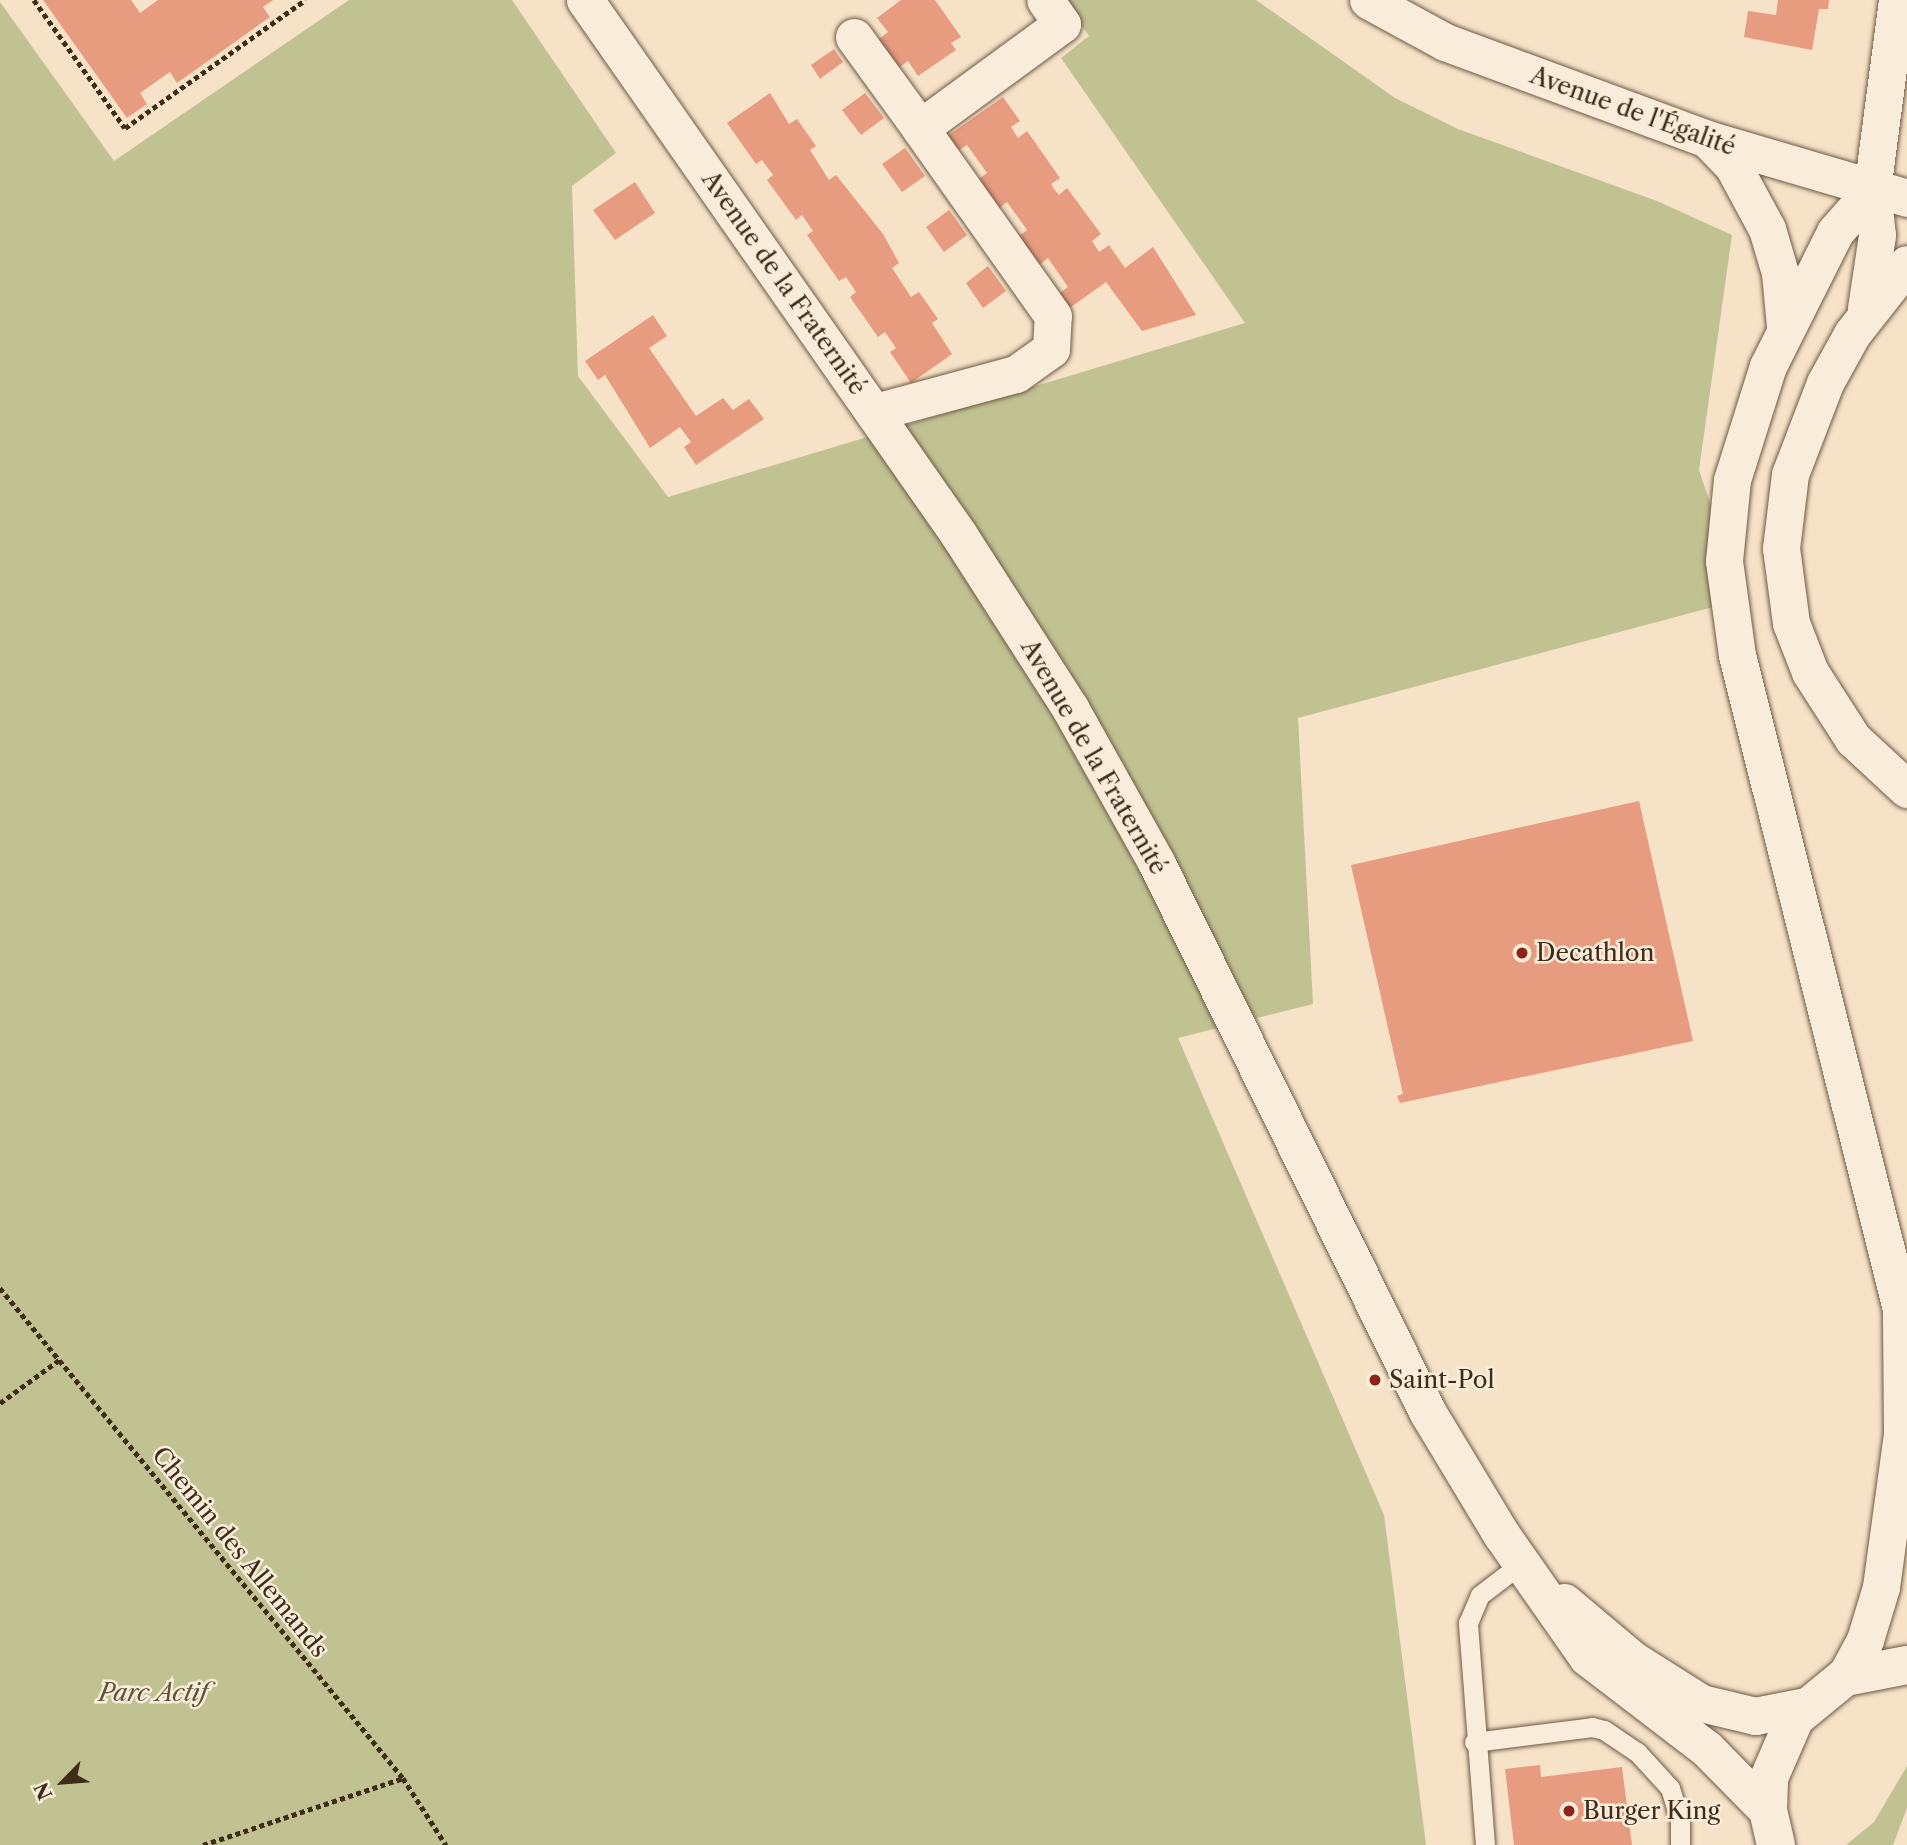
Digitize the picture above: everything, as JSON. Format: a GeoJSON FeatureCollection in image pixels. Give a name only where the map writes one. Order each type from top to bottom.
{"type":"FeatureCollection","features":[{"type":"Feature","properties":{"kind":"main road"},"geometry":{"type":"LineString","coordinates":[[1772,1828],[1773,1762],[1786,1732],[1806,1706],[1845,1677],[1903,1664]]}},
{"type":"Feature","properties":{"kind":"street","name":"Avenue de la Fraternité"},"geometry":{"type":"LineString","coordinates":[[584,0],[876,412],[1006,604],[1104,767],[1428,1413],[1522,1563],[1587,1657],[1707,1749],[1772,1828]]}},
{"type":"Feature","properties":{"kind":"street","name":"Avenue de l'Égalité"},"geometry":{"type":"LineString","coordinates":[[1368,0],[1445,42],[1707,139],[1872,190],[1907,198]]}},
{"type":"Feature","properties":{"kind":"street"},"geometry":{"type":"LineString","coordinates":[[1864,316],[1877,246],[1872,190],[1897,0]]}},
{"type":"Feature","properties":{"kind":"street"},"geometry":{"type":"LineString","coordinates":[[920,128],[1054,12]]}},
{"type":"Feature","properties":{"kind":"street"},"geometry":{"type":"LineString","coordinates":[[854,37],[1053,316],[1055,338],[1030,369],[876,412]]}},
{"type":"Feature","properties":{"kind":"street"},"geometry":{"type":"LineString","coordinates":[[1707,139],[1733,166],[1767,229],[1780,273],[1785,329]]}},
{"type":"Feature","properties":{"kind":"street"},"geometry":{"type":"LineString","coordinates":[[1845,1677],[1865,1640],[1881,1587],[1902,1433],[1904,1336],[1895,1277],[1737,655],[1726,596],[1725,528],[1732,480],[1785,329],[1835,232],[1872,190]]}},
{"type":"Feature","properties":{"kind":"street"},"geometry":{"type":"LineString","coordinates":[[1907,264],[1864,316],[1825,383],[1790,474],[1782,573],[1791,623],[1822,696],[1853,739],[1907,789]]}},
{"type":"Feature","properties":{"kind":"street","name":"Avenue de la Fraternité"},"geometry":{"type":"LineString","coordinates":[[1522,1563],[1633,1660],[1701,1703],[1755,1717],[1806,1706]]}},
{"type":"Feature","properties":{"kind":"lane"},"geometry":{"type":"LineString","coordinates":[[1485,1845],[1465,1644],[1470,1609],[1522,1563]]}},
{"type":"Feature","properties":{"kind":"lane"},"geometry":{"type":"LineString","coordinates":[[1474,1742],[1604,1730],[1637,1752],[1670,1788],[1680,1820],[1680,1845]]}},
{"type":"Feature","properties":{"kind":"path"},"geometry":{"type":"LineString","coordinates":[[34,0],[125,128],[305,0]]}},
{"type":"Feature","properties":{"kind":"path","name":"Chemin des Allemands"},"geometry":{"type":"LineString","coordinates":[[0,1288],[403,1778],[446,1845]]}},
{"type":"Feature","properties":{"kind":"path"},"geometry":{"type":"LineString","coordinates":[[0,1403],[59,1360]]}},
{"type":"Feature","properties":{"kind":"path"},"geometry":{"type":"LineString","coordinates":[[203,1845],[403,1778]]}},
{"type":"Feature","properties":{"kind":"green space","name":"Parc Actif"},"geometry":{"type":"Polygon","coordinates":[[[349,0],[512,0],[616,153],[572,186],[578,376],[668,497],[1245,323],[1061,58],[1089,36],[1064,0],[1256,0],[1395,98],[1458,129],[1657,201],[1732,235],[1699,470],[1743,599],[1298,718],[1313,1004],[1178,1038],[1384,1515],[1426,1845],[0,1845],[0,2],[114,161],[349,0]]]}},
{"type":"Feature","properties":{"kind":"green space"},"geometry":{"type":"Polygon","coordinates":[[[1907,1766],[1907,1808],[1893,1845],[1846,1845],[1874,1822],[1907,1766]]]}},
{"type":"Feature","properties":{"kind":"building"},"geometry":{"type":"Polygon","coordinates":[[[43,0],[131,0],[140,13],[158,0],[273,0],[263,7],[270,17],[177,83],[170,72],[140,93],[147,104],[127,118],[43,0]]]}},
{"type":"Feature","properties":{"kind":"building"},"geometry":{"type":"Polygon","coordinates":[[[901,0],[935,0],[961,37],[951,43],[956,50],[918,76],[908,61],[894,71],[874,43],[888,32],[877,18],[901,0]]]}},
{"type":"Feature","properties":{"kind":"building"},"geometry":{"type":"Polygon","coordinates":[[[1778,0],[1829,0],[1828,9],[1819,9],[1812,50],[1744,37],[1748,11],[1776,15],[1778,0]]]}},
{"type":"Feature","properties":{"kind":"building"},"geometry":{"type":"Polygon","coordinates":[[[834,49],[843,62],[820,79],[811,65],[834,49]]]}},
{"type":"Feature","properties":{"kind":"building"},"geometry":{"type":"Polygon","coordinates":[[[770,93],[789,124],[797,119],[816,146],[810,150],[829,180],[836,175],[883,234],[899,263],[892,268],[911,297],[919,292],[938,319],[932,323],[952,354],[911,383],[890,352],[896,348],[885,332],[878,337],[850,297],[856,292],[846,277],[839,281],[807,235],[813,231],[802,215],[796,220],[767,180],[773,175],[762,160],[756,164],[727,123],[770,93]]]}},
{"type":"Feature","properties":{"kind":"building"},"geometry":{"type":"Polygon","coordinates":[[[865,93],[884,118],[861,135],[842,110],[865,93]]]}},
{"type":"Feature","properties":{"kind":"building"},"geometry":{"type":"Polygon","coordinates":[[[1003,97],[1020,121],[1011,127],[1018,138],[1027,131],[1060,178],[1051,184],[1054,189],[1059,195],[1067,188],[1101,234],[1092,241],[1099,252],[1109,245],[1125,268],[1153,247],[1196,315],[1142,331],[1106,282],[1064,312],[1054,297],[1068,287],[1048,258],[1034,269],[1014,240],[1027,230],[1007,202],[994,212],[973,183],[987,173],[967,145],[953,154],[942,140],[1003,97]]]}},
{"type":"Feature","properties":{"kind":"building"},"geometry":{"type":"Polygon","coordinates":[[[905,148],[925,176],[902,192],[882,164],[905,148]]]}},
{"type":"Feature","properties":{"kind":"building"},"geometry":{"type":"Polygon","coordinates":[[[635,182],[655,213],[615,240],[593,210],[635,182]]]}},
{"type":"Feature","properties":{"kind":"building"},"geometry":{"type":"Polygon","coordinates":[[[949,210],[967,235],[944,252],[926,227],[949,210]]]}},
{"type":"Feature","properties":{"kind":"building"},"geometry":{"type":"Polygon","coordinates":[[[988,266],[1006,291],[983,308],[966,283],[988,266]]]}},
{"type":"Feature","properties":{"kind":"building"},"geometry":{"type":"Polygon","coordinates":[[[653,315],[667,336],[649,348],[696,416],[723,398],[733,410],[749,399],[764,419],[696,465],[684,447],[691,442],[680,427],[650,448],[605,375],[598,380],[585,361],[653,315]]]}},
{"type":"Feature","properties":{"kind":"building","name":"Decathlon"},"geometry":{"type":"Polygon","coordinates":[[[1639,801],[1693,1041],[1400,1103],[1397,1096],[1403,1094],[1351,865],[1639,801]]]}},
{"type":"Feature","properties":{"kind":"building","name":"Burger King"},"geometry":{"type":"Polygon","coordinates":[[[1540,1765],[1541,1777],[1622,1767],[1632,1845],[1514,1845],[1505,1769],[1540,1765]]]}},
{"type":"Feature","properties":{"kind":"place","name":"Decathlon"},"geometry":{"type":"Point","coordinates":[1522,953]}},
{"type":"Feature","properties":{"kind":"place","name":"Saint-Pol"},"geometry":{"type":"Point","coordinates":[1375,1380]}},
{"type":"Feature","properties":{"kind":"place","name":"Burger King"},"geometry":{"type":"Point","coordinates":[1569,1811]}}]}
